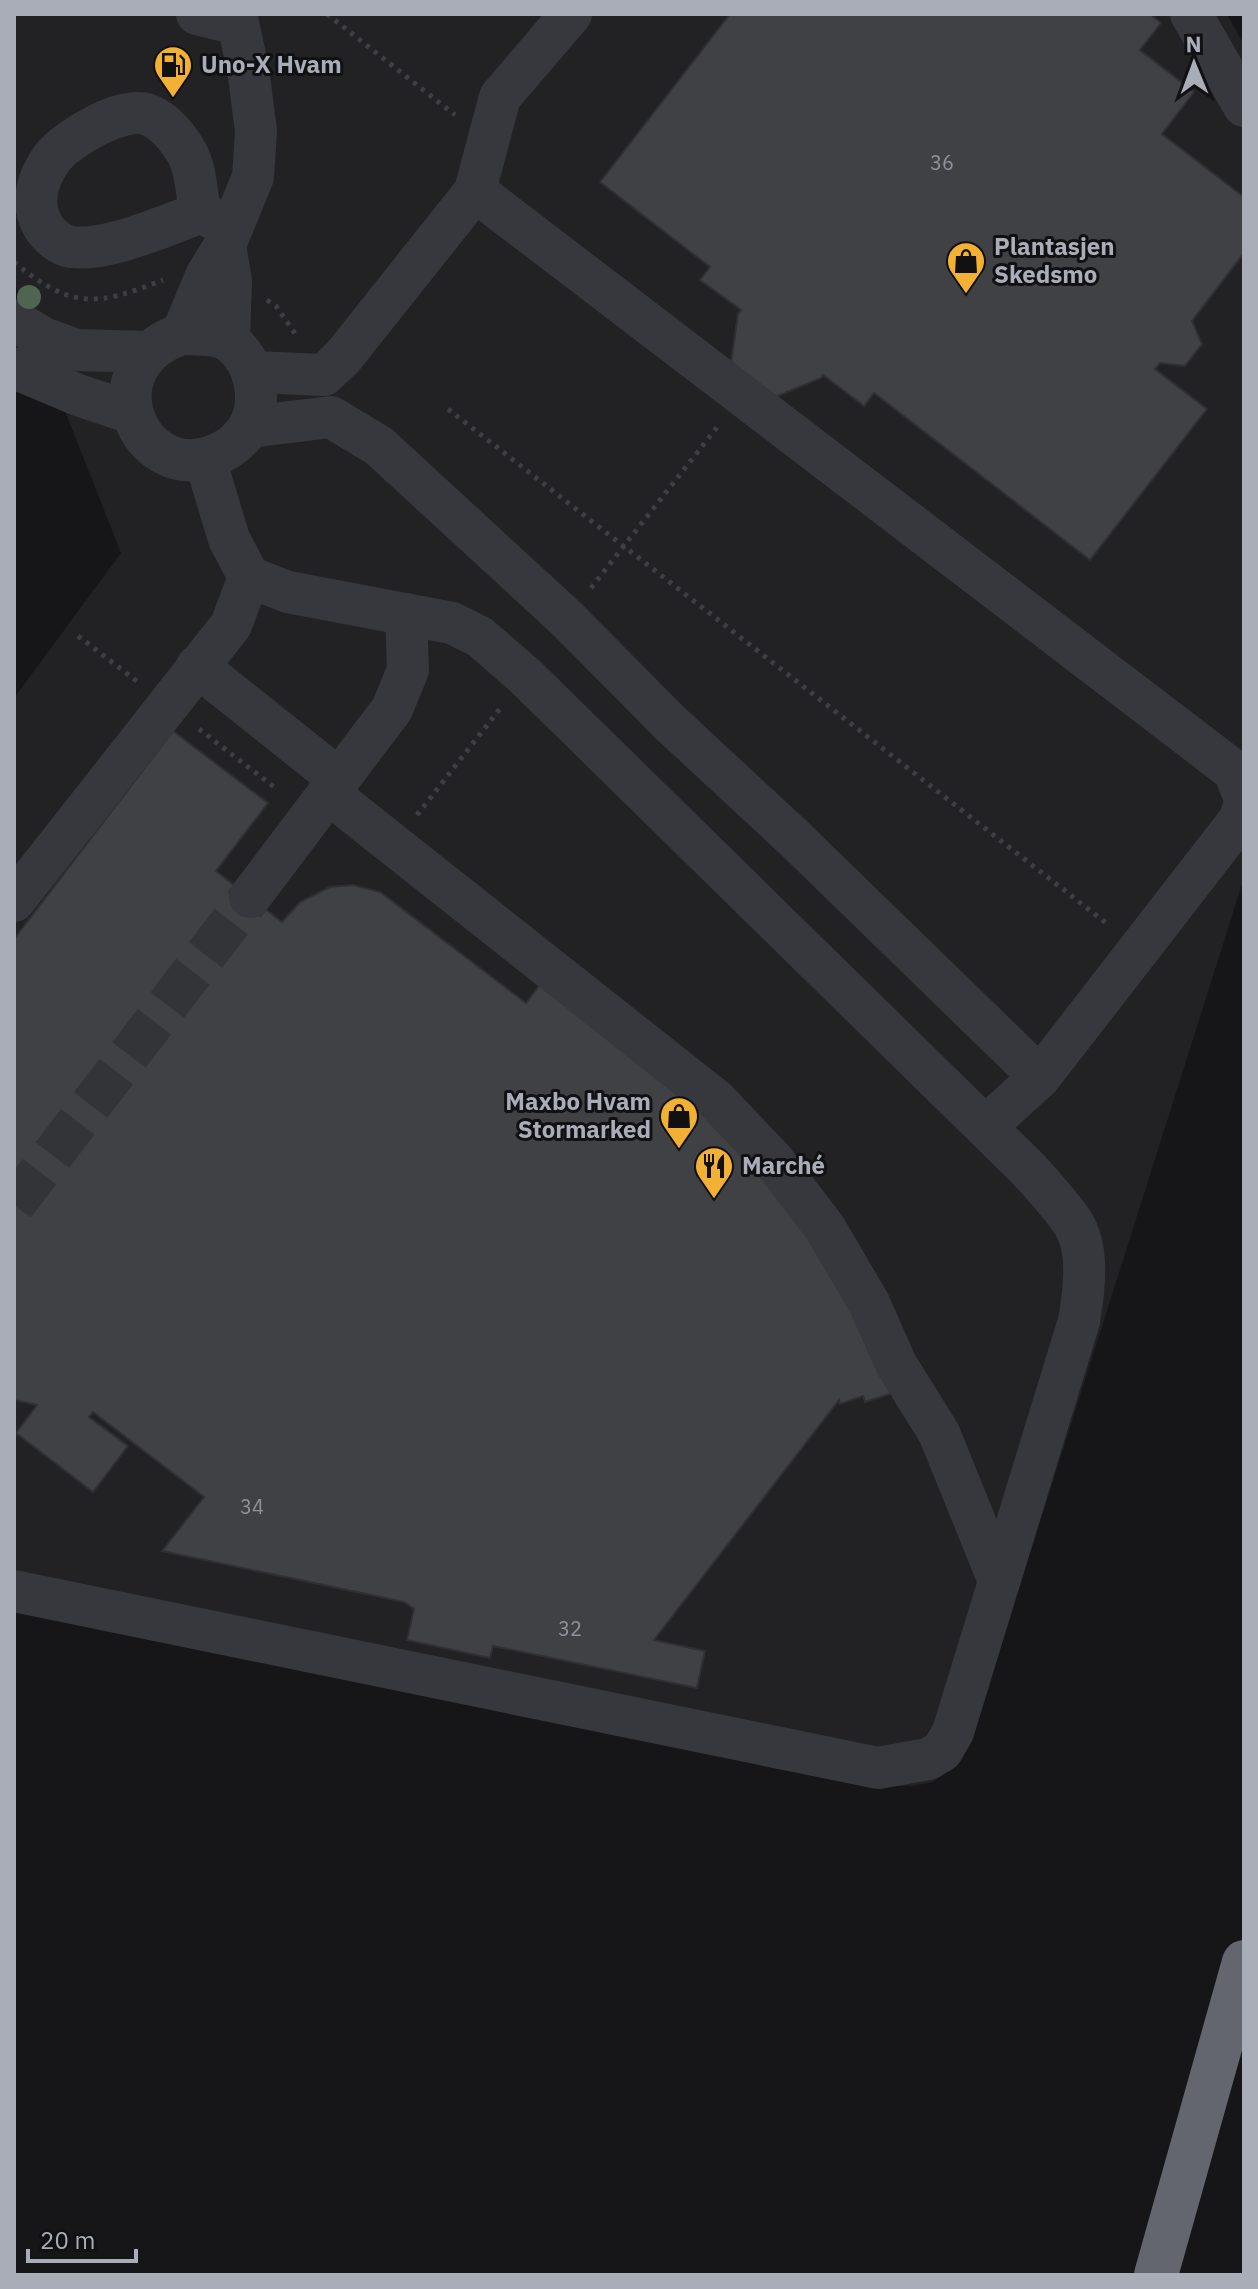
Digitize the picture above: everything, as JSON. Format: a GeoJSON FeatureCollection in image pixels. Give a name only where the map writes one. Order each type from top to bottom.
{"type":"FeatureCollection","features":[{"type":"Feature","properties":{"kind":"highway"},"geometry":{"type":"LineString","coordinates":[[1156,2275],[1244,1962]]}},
{"type":"Feature","properties":{"kind":"lane"},"geometry":{"type":"LineString","coordinates":[[197,14],[237,19],[248,69],[256,131],[253,177],[219,228],[206,276],[165,343],[136,370],[130,390],[132,413],[143,435],[164,453],[184,459],[205,459],[226,451],[239,441],[249,427],[256,406],[256,392],[241,356],[231,281],[219,228]]}},
{"type":"Feature","properties":{"kind":"lane"},"geometry":{"type":"LineString","coordinates":[[324,375],[343,357],[475,191],[500,97],[571,14]]}},
{"type":"Feature","properties":{"kind":"lane"},"geometry":{"type":"LineString","coordinates":[[1191,14],[1244,106]]}},
{"type":"Feature","properties":{"kind":"lane"},"geometry":{"type":"LineString","coordinates":[[475,191],[1234,771],[1244,796]]}},
{"type":"Feature","properties":{"kind":"lane"},"geometry":{"type":"LineString","coordinates":[[14,320],[43,338],[77,350],[165,343],[210,335],[241,356],[324,375]]}},
{"type":"Feature","properties":{"kind":"lane"},"geometry":{"type":"LineString","coordinates":[[14,368],[78,395],[132,413]]}},
{"type":"Feature","properties":{"kind":"lane"},"geometry":{"type":"LineString","coordinates":[[324,375],[331,417]]}},
{"type":"Feature","properties":{"kind":"lane"},"geometry":{"type":"LineString","coordinates":[[249,427],[331,417],[379,446],[567,619],[670,723],[793,837],[1040,1077]]}},
{"type":"Feature","properties":{"kind":"lane"},"geometry":{"type":"LineString","coordinates":[[14,1591],[878,1768],[928,1759],[942,1751],[953,1732],[1079,1321],[1084,1268],[1075,1226],[1029,1170],[525,676],[480,637],[452,623],[288,592],[249,577],[229,539],[205,459]]}},
{"type":"Feature","properties":{"kind":"lane"},"geometry":{"type":"LineString","coordinates":[[14,901],[231,625],[249,577]]}},
{"type":"Feature","properties":{"kind":"lane"},"geometry":{"type":"LineString","coordinates":[[250,897],[392,709],[408,670],[406,614]]}},
{"type":"Feature","properties":{"kind":"lane"},"geometry":{"type":"LineString","coordinates":[[197,666],[333,786],[713,1097],[773,1160],[825,1228],[869,1303],[896,1364],[939,1433],[999,1581]]}},
{"type":"Feature","properties":{"kind":"lane"},"geometry":{"type":"LineString","coordinates":[[625,774],[670,723]]}},
{"type":"Feature","properties":{"kind":"lane"},"geometry":{"type":"LineString","coordinates":[[985,1127],[1040,1077],[1240,819],[1244,806]]}},
{"type":"Feature","properties":{"kind":"path"},"geometry":{"type":"LineString","coordinates":[[327,14],[488,141]]}},
{"type":"Feature","properties":{"kind":"path"},"geometry":{"type":"LineString","coordinates":[[585,596],[743,394]]}},
{"type":"Feature","properties":{"kind":"path"},"geometry":{"type":"LineString","coordinates":[[448,409],[1140,949]]}},
{"type":"Feature","properties":{"kind":"path"},"geometry":{"type":"LineString","coordinates":[[78,636],[141,684]]}},
{"type":"Feature","properties":{"kind":"path"},"geometry":{"type":"LineString","coordinates":[[411,822],[506,702]]}},
{"type":"Feature","properties":{"kind":"path"},"geometry":{"type":"LineString","coordinates":[[191,723],[278,790]]}},
{"type":"Feature","properties":{"kind":"shaded area"},"geometry":{"type":"Polygon","coordinates":[[[14,14],[1227,14],[1244,45],[1244,878],[973,1734],[951,1769],[933,1782],[892,1786],[14,1592],[14,698],[121,553],[14,282],[14,14]]]}},
{"type":"Feature","properties":{"kind":"building","name":"Plantasjen Skedsmo"},"geometry":{"type":"Polygon","coordinates":[[[730,14],[1150,14],[1161,23],[1140,50],[1194,92],[1162,134],[1244,197],[1244,253],[1192,321],[1202,344],[1185,366],[1160,363],[1155,369],[1207,409],[1090,560],[874,393],[864,406],[823,375],[775,397],[731,363],[741,310],[700,280],[710,267],[600,182],[730,14]]]}},
{"type":"Feature","properties":{"kind":"building"},"geometry":{"type":"Polygon","coordinates":[[[173,731],[268,803],[216,871],[282,922],[300,902],[330,887],[353,885],[380,892],[526,1003],[548,974],[749,1139],[900,1391],[865,1402],[863,1396],[840,1404],[839,1400],[654,1640],[705,1651],[697,1688],[493,1646],[490,1658],[407,1640],[414,1609],[404,1602],[162,1551],[204,1497],[93,1412],[89,1417],[128,1446],[93,1492],[16,1433],[37,1405],[14,1400],[14,939],[173,731]]]}},
{"type":"Feature","properties":{"kind":"tunnel"},"geometry":{"type":"LineString","coordinates":[[14,1205],[250,897]]}},
{"type":"Feature","properties":{"kind":"place","name":"Uno-X Hvam"},"geometry":{"type":"Point","coordinates":[173,99]}},
{"type":"Feature","properties":{"kind":"place","name":"Plantasjen Skedsmo"},"geometry":{"type":"Point","coordinates":[966,295]}},
{"type":"Feature","properties":{"kind":"place","name":"Maxbo Hvam Stormarked"},"geometry":{"type":"Point","coordinates":[679,1150]}},
{"type":"Feature","properties":{"kind":"place","name":"Marché"},"geometry":{"type":"Point","coordinates":[714,1200]}}]}
